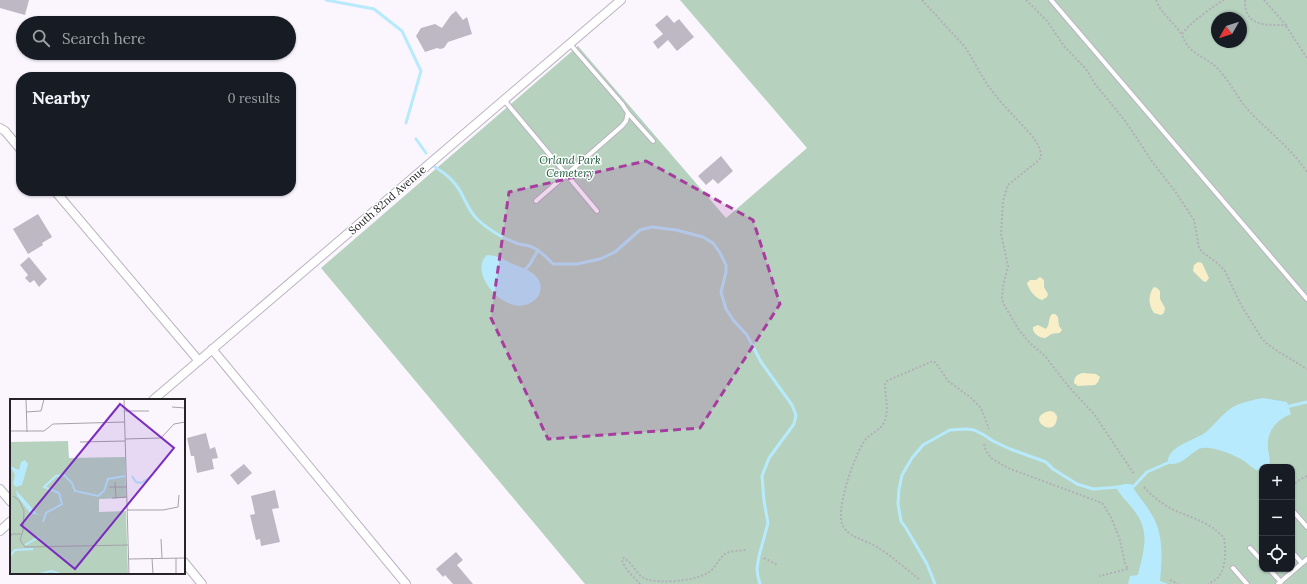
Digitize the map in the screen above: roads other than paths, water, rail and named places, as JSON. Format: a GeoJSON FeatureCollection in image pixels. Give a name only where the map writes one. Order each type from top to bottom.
{"type":"FeatureCollection","features":[{"type":"Feature","properties":{"kind":"street","name":"South 82nd Avenue"},"geometry":{"type":"LineString","coordinates":[[154,399],[620,0]]}},
{"type":"Feature","properties":{"kind":"street"},"geometry":{"type":"LineString","coordinates":[[0,128],[5,131],[16,144]]}},
{"type":"Feature","properties":{"kind":"street"},"geometry":{"type":"LineString","coordinates":[[59,196],[199,360]]}},
{"type":"Feature","properties":{"kind":"street"},"geometry":{"type":"LineString","coordinates":[[212,349],[406,584]]}},
{"type":"Feature","properties":{"kind":"street"},"geometry":{"type":"LineString","coordinates":[[0,490],[10,501]]}},
{"type":"Feature","properties":{"kind":"street"},"geometry":{"type":"LineString","coordinates":[[0,531],[10,522]]}},
{"type":"Feature","properties":{"kind":"street"},"geometry":{"type":"LineString","coordinates":[[185,563],[202,584]]}},
{"type":"Feature","properties":{"kind":"lane"},"geometry":{"type":"LineString","coordinates":[[1051,0],[1307,299]]}},
{"type":"Feature","properties":{"kind":"lane"},"geometry":{"type":"LineString","coordinates":[[570,43],[652,141]]}},
{"type":"Feature","properties":{"kind":"lane"},"geometry":{"type":"LineString","coordinates":[[504,100],[598,211]]}},
{"type":"Feature","properties":{"kind":"lane"},"geometry":{"type":"LineString","coordinates":[[536,201],[622,126],[626,121],[628,113]]}},
{"type":"Feature","properties":{"kind":"lane"},"geometry":{"type":"LineString","coordinates":[[1295,513],[1307,527]]}},
{"type":"Feature","properties":{"kind":"lane"},"geometry":{"type":"LineString","coordinates":[[1250,548],[1259,558]]}},
{"type":"Feature","properties":{"kind":"lane"},"geometry":{"type":"LineString","coordinates":[[1295,555],[1302,563]]}},
{"type":"Feature","properties":{"kind":"lane"},"geometry":{"type":"LineString","coordinates":[[1271,572],[1280,583],[1307,559]]}},
{"type":"Feature","properties":{"kind":"lane"},"geometry":{"type":"LineString","coordinates":[[1233,568],[1247,584]]}},
{"type":"Feature","properties":{"kind":"water"},"geometry":{"type":"Polygon","coordinates":[[[487,255],[500,258],[528,270],[537,277],[541,286],[539,294],[534,301],[520,306],[510,304],[492,291],[485,281],[482,272],[482,263],[487,255]]]}},
{"type":"Feature","properties":{"kind":"water"},"geometry":{"type":"Polygon","coordinates":[[[1263,398],[1287,402],[1291,414],[1281,419],[1277,423],[1269,437],[1269,464],[1259,464],[1259,470],[1256,470],[1232,454],[1213,448],[1201,448],[1178,463],[1170,464],[1168,462],[1169,456],[1177,448],[1206,432],[1229,410],[1244,402],[1263,398]]]}},
{"type":"Feature","properties":{"kind":"water"},"geometry":{"type":"Polygon","coordinates":[[[1131,484],[1150,511],[1156,523],[1159,531],[1161,547],[1160,581],[1168,584],[1128,584],[1130,576],[1138,575],[1144,548],[1144,533],[1139,517],[1117,489],[1116,486],[1131,484]]]}},
{"type":"Feature","properties":{"kind":"waterway"},"geometry":{"type":"LineString","coordinates":[[326,0],[374,9],[402,31],[421,71],[406,123]]}},
{"type":"Feature","properties":{"kind":"waterway"},"geometry":{"type":"LineString","coordinates":[[416,139],[426,153]]}},
{"type":"Feature","properties":{"kind":"waterway"},"geometry":{"type":"LineString","coordinates":[[435,167],[454,182],[477,219],[497,234],[508,240],[532,247],[542,253],[553,264],[577,264],[600,259],[615,252],[640,230],[652,227],[676,230],[703,237],[713,243],[726,265],[726,272],[721,292],[726,309],[734,321],[747,335],[761,362],[792,405],[796,415],[794,424],[769,458],[762,476],[768,523],[757,568],[760,584]]}},
{"type":"Feature","properties":{"kind":"waterway"},"geometry":{"type":"LineString","coordinates":[[523,272],[530,264],[538,250]]}},
{"type":"Feature","properties":{"kind":"waterway"},"geometry":{"type":"LineString","coordinates":[[1286,407],[1307,402]]}},
{"type":"Feature","properties":{"kind":"waterway"},"geometry":{"type":"LineString","coordinates":[[935,584],[927,564],[901,521],[898,504],[899,489],[902,475],[912,458],[923,445],[950,430],[974,430],[1010,449],[1046,462],[1053,469],[1077,484],[1093,489],[1120,487]]}},
{"type":"Feature","properties":{"kind":"waterway"},"geometry":{"type":"LineString","coordinates":[[1130,487],[1134,486],[1147,472],[1172,461]]}},
{"type":"Feature","properties":{"kind":"park label","name":"Orland Park Cemetery"},"geometry":{"type":"Point","coordinates":[570,166]}}]}
